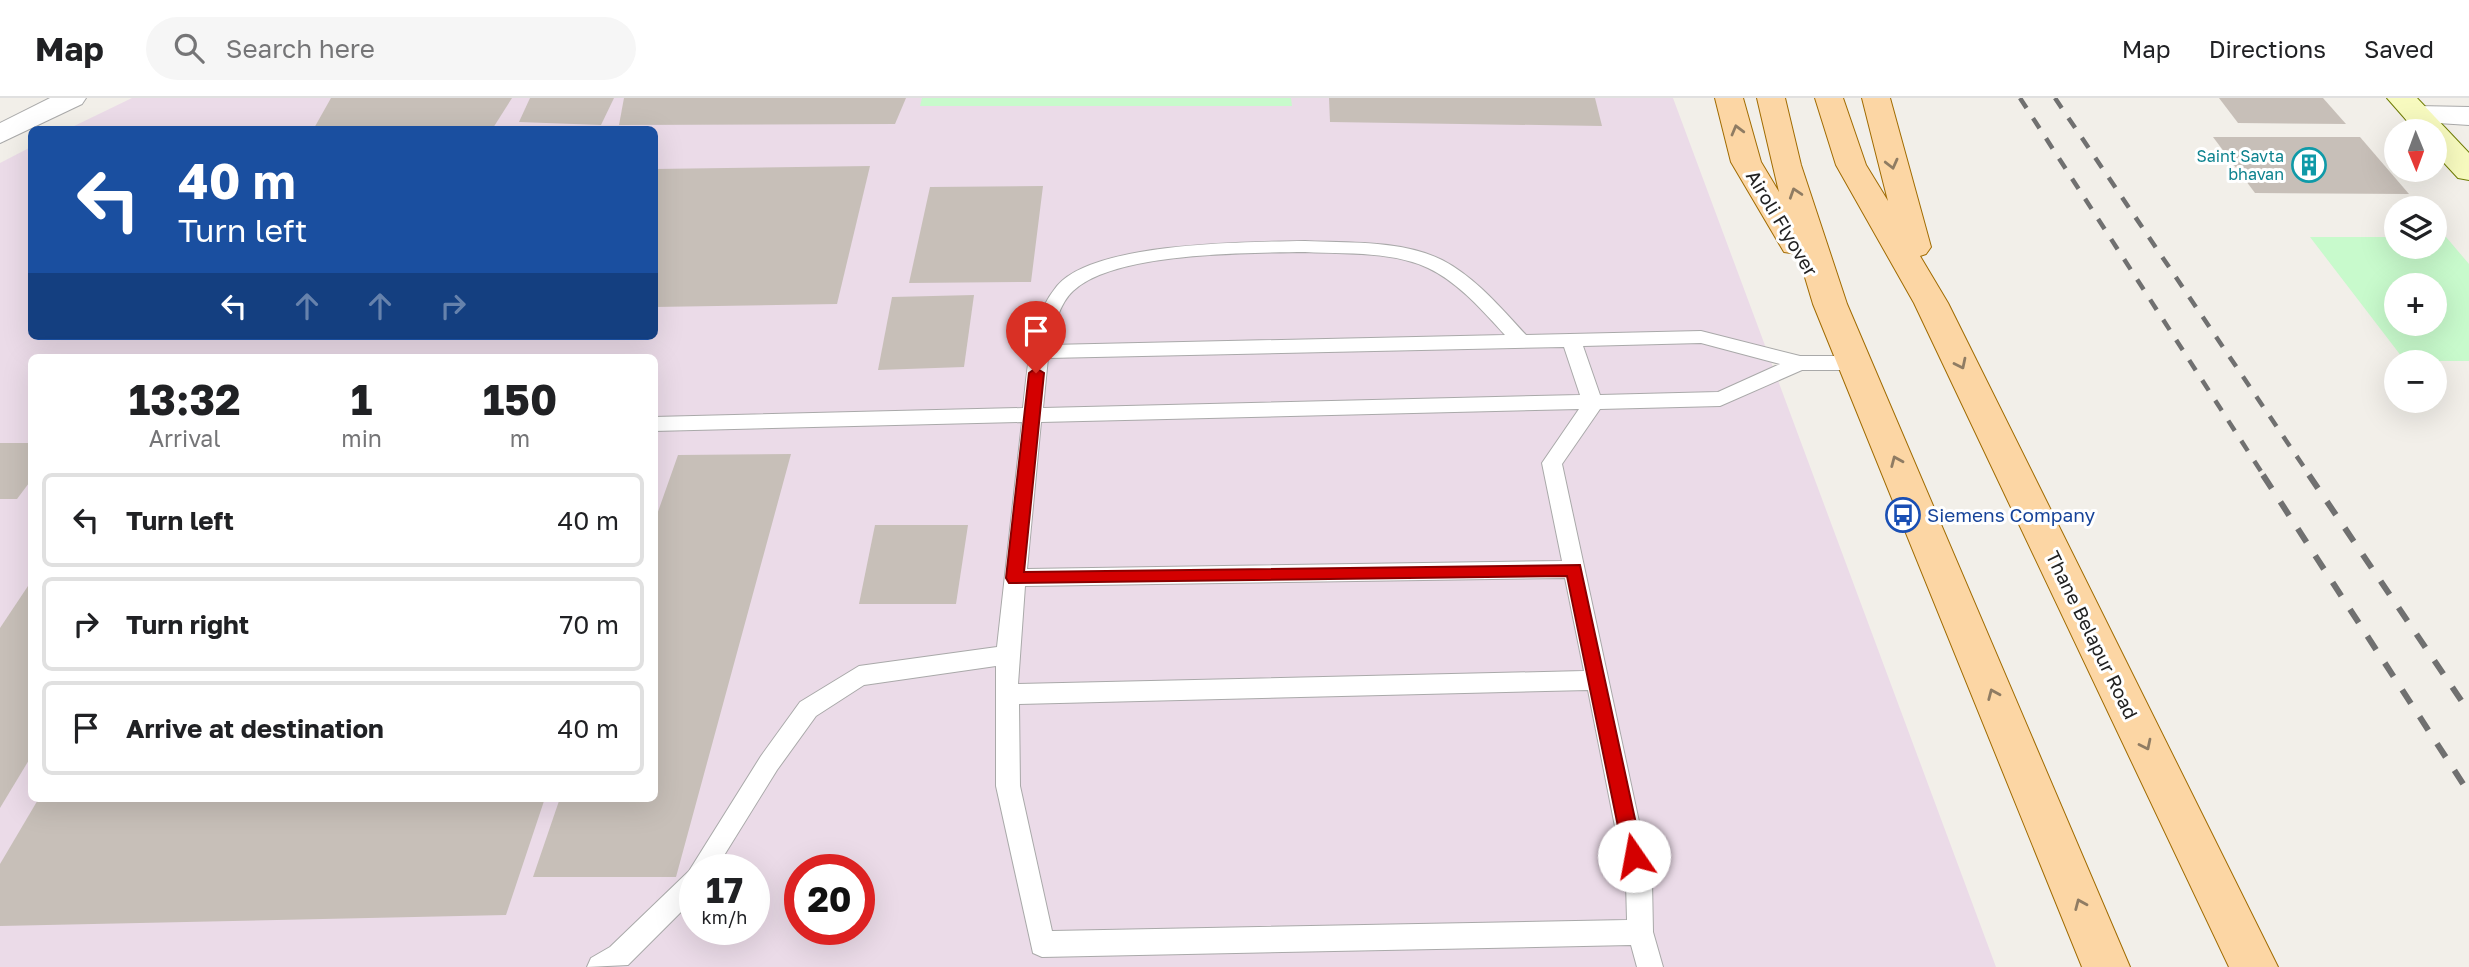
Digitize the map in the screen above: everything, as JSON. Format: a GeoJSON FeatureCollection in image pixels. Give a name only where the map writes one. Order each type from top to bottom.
{"type":"FeatureCollection","features":[{"type":"Feature","properties":{"kind":"main road","name":"Airoli Flyover"},"geometry":{"type":"LineString","coordinates":[[1729,98],[1746,163],[1830,304]]}},
{"type":"Feature","properties":{"kind":"main road"},"geometry":{"type":"LineString","coordinates":[[1771,98],[1786,165],[1830,304],[2106,967]]}},
{"type":"Feature","properties":{"kind":"main road"},"geometry":{"type":"LineString","coordinates":[[1829,98],[1851,165],[1931,303]]}},
{"type":"Feature","properties":{"kind":"main road"},"geometry":{"type":"LineString","coordinates":[[1877,98],[1892,168],[1931,303]]}},
{"type":"Feature","properties":{"kind":"main road"},"geometry":{"type":"LineString","coordinates":[[2447,148],[2469,171]]}},
{"type":"Feature","properties":{"kind":"main road","name":"Thane Belapur Road"},"geometry":{"type":"LineString","coordinates":[[1931,303],[2254,967]]}},
{"type":"Feature","properties":{"kind":"street"},"geometry":{"type":"LineString","coordinates":[[0,134],[72,98]]}},
{"type":"Feature","properties":{"kind":"street"},"geometry":{"type":"LineString","coordinates":[[2433,119],[2469,116]]}},
{"type":"Feature","properties":{"kind":"lane"},"geometry":{"type":"LineString","coordinates":[[1520,340],[1480,297],[1432,263],[1383,252],[1312,246],[1175,252],[1107,264],[1069,284],[1049,311],[1039,352],[1031,416],[1007,655],[1008,786],[1042,944],[1640,932]]}},
{"type":"Feature","properties":{"kind":"lane"},"geometry":{"type":"LineString","coordinates":[[1039,352],[1701,337],[1800,363],[1855,363]]}},
{"type":"Feature","properties":{"kind":"lane"},"geometry":{"type":"LineString","coordinates":[[1571,339],[1593,404]]}},
{"type":"Feature","properties":{"kind":"lane"},"geometry":{"type":"LineString","coordinates":[[658,424],[1720,399],[1800,363]]}},
{"type":"Feature","properties":{"kind":"lane"},"geometry":{"type":"LineString","coordinates":[[1593,404],[1552,463],[1639,882],[1640,932],[1650,967]]}},
{"type":"Feature","properties":{"kind":"lane"},"geometry":{"type":"LineString","coordinates":[[1015,578],[1574,569]]}},
{"type":"Feature","properties":{"kind":"lane"},"geometry":{"type":"LineString","coordinates":[[711,854],[769,763],[808,709],[859,676],[1007,655]]}},
{"type":"Feature","properties":{"kind":"lane"},"geometry":{"type":"LineString","coordinates":[[1007,694],[1598,680]]}},
{"type":"Feature","properties":{"kind":"lane"},"geometry":{"type":"LineString","coordinates":[[600,967],[619,956],[679,896]]}},
{"type":"Feature","properties":{"kind":"shaded area"},"geometry":{"type":"Polygon","coordinates":[[[132,98],[1673,98],[1996,967],[0,967],[0,163],[28,149],[28,340],[658,340],[658,126],[74,126],[132,98]]]}},
{"type":"Feature","properties":{"kind":"green space"},"geometry":{"type":"Polygon","coordinates":[[[922,98],[1291,98],[1292,106],[920,106],[922,98]]]}},
{"type":"Feature","properties":{"kind":"green space"},"geometry":{"type":"Polygon","coordinates":[[[2310,237],[2384,237],[2384,259],[2447,259],[2447,238],[2469,264],[2469,361],[2447,361],[2447,350],[2397,350],[2386,336],[2447,336],[2447,273],[2384,273],[2384,334],[2310,237]]]}},
{"type":"Feature","properties":{"kind":"building"},"geometry":{"type":"Polygon","coordinates":[[[331,98],[512,98],[494,126],[315,126],[331,98]]]}},
{"type":"Feature","properties":{"kind":"building"},"geometry":{"type":"Polygon","coordinates":[[[530,98],[614,98],[601,125],[519,122],[530,98]]]}},
{"type":"Feature","properties":{"kind":"building"},"geometry":{"type":"Polygon","coordinates":[[[624,98],[906,98],[895,124],[619,125],[624,98]]]}},
{"type":"Feature","properties":{"kind":"building"},"geometry":{"type":"Polygon","coordinates":[[[1329,98],[1595,98],[1602,126],[1330,122],[1329,98]]]}},
{"type":"Feature","properties":{"kind":"building"},"geometry":{"type":"Polygon","coordinates":[[[2219,98],[2323,98],[2346,124],[2238,123],[2219,98]]]}},
{"type":"Feature","properties":{"kind":"building","name":"Saint Savta bhavan"},"geometry":{"type":"Polygon","coordinates":[[[2213,137],[2360,137],[2384,165],[2384,182],[2399,182],[2409,194],[2255,193],[2213,137]]]}},
{"type":"Feature","properties":{"kind":"building"},"geometry":{"type":"Polygon","coordinates":[[[870,166],[837,304],[658,307],[658,169],[870,166]]]}},
{"type":"Feature","properties":{"kind":"building"},"geometry":{"type":"Polygon","coordinates":[[[1043,186],[1031,282],[909,283],[930,187],[1043,186]]]}},
{"type":"Feature","properties":{"kind":"building"},"geometry":{"type":"Polygon","coordinates":[[[974,295],[964,367],[878,370],[892,297],[974,295]]]}},
{"type":"Feature","properties":{"kind":"building"},"geometry":{"type":"Polygon","coordinates":[[[0,443],[28,443],[28,484],[17,499],[0,499],[0,443]]]}},
{"type":"Feature","properties":{"kind":"building"},"geometry":{"type":"Polygon","coordinates":[[[791,454],[682,854],[679,854],[676,877],[533,877],[559,802],[658,802],[658,512],[678,455],[791,454]]]}},
{"type":"Feature","properties":{"kind":"building"},"geometry":{"type":"Polygon","coordinates":[[[875,525],[968,525],[956,604],[859,604],[875,525]]]}},
{"type":"Feature","properties":{"kind":"building"},"geometry":{"type":"Polygon","coordinates":[[[28,586],[28,762],[0,808],[0,628],[28,586]]]}},
{"type":"Feature","properties":{"kind":"building"},"geometry":{"type":"Polygon","coordinates":[[[37,802],[544,802],[506,915],[0,926],[0,864],[37,802]]]}},
{"type":"Feature","properties":{"kind":"railway"},"geometry":{"type":"LineString","coordinates":[[2020,98],[2264,476]]}},
{"type":"Feature","properties":{"kind":"railway"},"geometry":{"type":"LineString","coordinates":[[2055,98],[2310,476]]}},
{"type":"Feature","properties":{"kind":"railway"},"geometry":{"type":"LineString","coordinates":[[2263,475],[2469,793]]}},
{"type":"Feature","properties":{"kind":"railway"},"geometry":{"type":"LineString","coordinates":[[2309,475],[2469,712]]}},
{"type":"Feature","properties":{"kind":"place","name":"Saint Savta bhavan"},"geometry":{"type":"Point","coordinates":[2309,165]}},
{"type":"Feature","properties":{"kind":"place","name":"Siemens Company"},"geometry":{"type":"Point","coordinates":[1903,515]}},
{"type":"Feature","properties":{"kind":"route"},"geometry":{"type":"LineString","coordinates":[[1036,373],[1015,578],[1574,569],[1634,856]]}}]}
